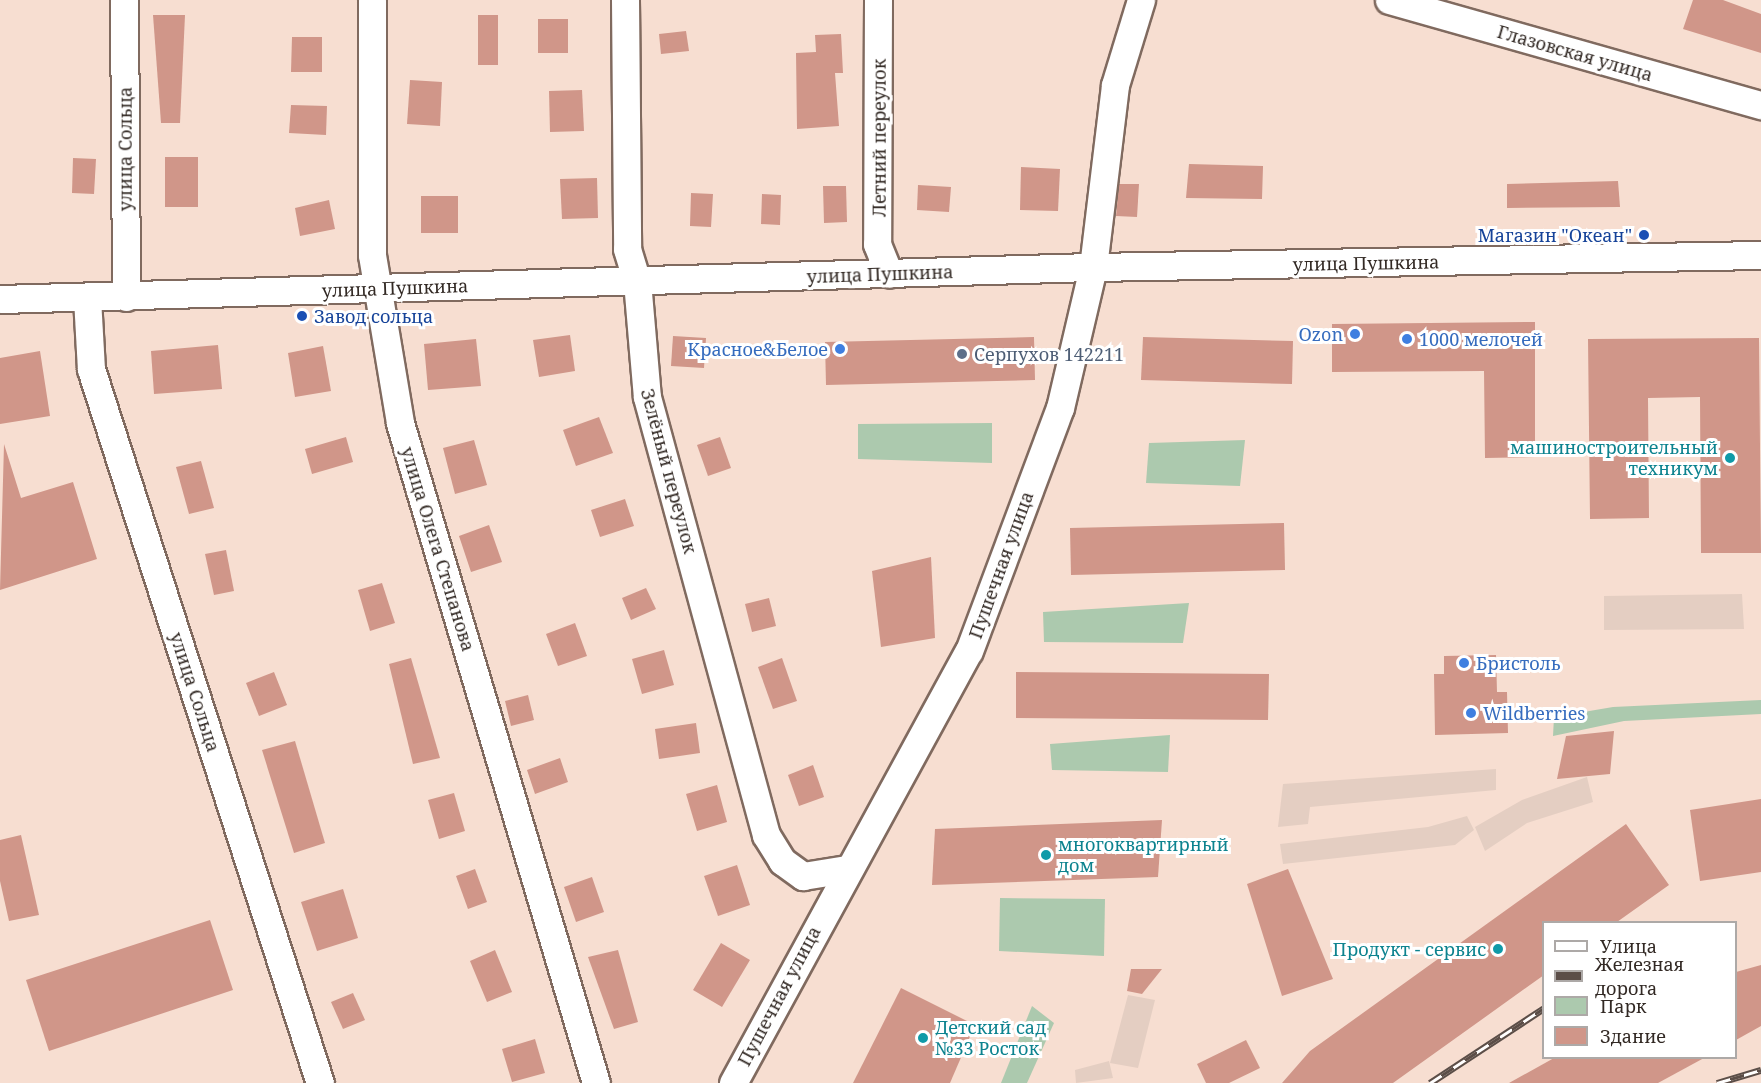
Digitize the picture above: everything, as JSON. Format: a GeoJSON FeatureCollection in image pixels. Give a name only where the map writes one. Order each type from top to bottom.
{"type":"FeatureCollection","features":[{"type":"Feature","properties":{"kind":"street","name":"улица Сольца"},"geometry":{"type":"LineString","coordinates":[[124,0],[126,297]]}},
{"type":"Feature","properties":{"kind":"street","name":"улица Олега Степанова"},"geometry":{"type":"LineString","coordinates":[[372,0],[372,255],[382,288],[400,423],[596,1083]]}},
{"type":"Feature","properties":{"kind":"street","name":"Зелёный переулок"},"geometry":{"type":"LineString","coordinates":[[625,0],[627,249],[637,281],[647,397],[766,835],[782,861],[802,876],[846,869]]}},
{"type":"Feature","properties":{"kind":"street","name":"Летний переулок"},"geometry":{"type":"LineString","coordinates":[[878,0],[878,244],[888,274]]}},
{"type":"Feature","properties":{"kind":"street","name":"Пушечная улица"},"geometry":{"type":"LineString","coordinates":[[733,1083],[846,869],[969,651],[1060,408],[1094,267],[1115,85],[1141,0]]}},
{"type":"Feature","properties":{"kind":"street","name":"Глазовская улица"},"geometry":{"type":"LineString","coordinates":[[1389,0],[1761,105]]}},
{"type":"Feature","properties":{"kind":"street","name":"улица Пушкина"},"geometry":{"type":"LineString","coordinates":[[0,299],[1094,267],[1761,255]]}},
{"type":"Feature","properties":{"kind":"street","name":"улица Сольца"},"geometry":{"type":"LineString","coordinates":[[87,297],[91,369],[320,1083]]}},
{"type":"Feature","properties":{"kind":"shaded area"},"geometry":{"type":"Polygon","coordinates":[[[1742,594],[1744,629],[1604,630],[1604,596],[1742,594]]]}},
{"type":"Feature","properties":{"kind":"shaded area"},"geometry":{"type":"Polygon","coordinates":[[[1496,769],[1496,790],[1310,807],[1308,824],[1278,827],[1283,784],[1496,769]]]}},
{"type":"Feature","properties":{"kind":"shaded area"},"geometry":{"type":"Polygon","coordinates":[[[1587,777],[1593,802],[1527,823],[1485,851],[1475,827],[1522,800],[1587,777]]]}},
{"type":"Feature","properties":{"kind":"shaded area"},"geometry":{"type":"Polygon","coordinates":[[[1467,816],[1474,830],[1455,845],[1283,864],[1280,844],[1428,827],[1467,816]]]}},
{"type":"Feature","properties":{"kind":"shaded area"},"geometry":{"type":"Polygon","coordinates":[[[1128,995],[1155,1000],[1138,1068],[1110,1063],[1128,995]]]}},
{"type":"Feature","properties":{"kind":"shaded area"},"geometry":{"type":"Polygon","coordinates":[[[1109,1061],[1113,1078],[1076,1083],[1075,1070],[1109,1061]]]}},
{"type":"Feature","properties":{"kind":"green space"},"geometry":{"type":"Polygon","coordinates":[[[992,423],[992,463],[858,459],[858,424],[992,423]]]}},
{"type":"Feature","properties":{"kind":"green space"},"geometry":{"type":"Polygon","coordinates":[[[1245,440],[1240,486],[1146,483],[1149,443],[1245,440]]]}},
{"type":"Feature","properties":{"kind":"green space"},"geometry":{"type":"Polygon","coordinates":[[[1189,603],[1183,643],[1044,642],[1043,612],[1189,603]]]}},
{"type":"Feature","properties":{"kind":"green space"},"geometry":{"type":"Polygon","coordinates":[[[1761,700],[1761,714],[1624,721],[1553,736],[1554,717],[1613,707],[1761,700]]]}},
{"type":"Feature","properties":{"kind":"green space"},"geometry":{"type":"Polygon","coordinates":[[[1170,735],[1168,772],[1052,770],[1050,744],[1170,735]]]}},
{"type":"Feature","properties":{"kind":"green space"},"geometry":{"type":"Polygon","coordinates":[[[1000,898],[1105,899],[1104,956],[999,951],[1000,898]]]}},
{"type":"Feature","properties":{"kind":"green space"},"geometry":{"type":"Polygon","coordinates":[[[1032,1006],[1054,1023],[1027,1083],[1001,1083],[1032,1006]]]}},
{"type":"Feature","properties":{"kind":"building"},"geometry":{"type":"Polygon","coordinates":[[[1693,0],[1723,0],[1761,14],[1761,53],[1683,29],[1693,0]]]}},
{"type":"Feature","properties":{"kind":"building"},"geometry":{"type":"Polygon","coordinates":[[[153,15],[185,15],[180,123],[161,123],[153,15]]]}},
{"type":"Feature","properties":{"kind":"building"},"geometry":{"type":"Polygon","coordinates":[[[478,15],[498,15],[498,65],[478,65],[478,15]]]}},
{"type":"Feature","properties":{"kind":"building"},"geometry":{"type":"Polygon","coordinates":[[[538,19],[568,19],[568,53],[538,53],[538,19]]]}},
{"type":"Feature","properties":{"kind":"building"},"geometry":{"type":"Polygon","coordinates":[[[686,31],[689,51],[661,54],[659,34],[686,31]]]}},
{"type":"Feature","properties":{"kind":"building"},"geometry":{"type":"Polygon","coordinates":[[[841,34],[843,73],[835,73],[839,126],[797,129],[796,53],[816,52],[815,35],[841,34]]]}},
{"type":"Feature","properties":{"kind":"building"},"geometry":{"type":"Polygon","coordinates":[[[292,37],[322,37],[322,72],[291,72],[292,37]]]}},
{"type":"Feature","properties":{"kind":"building"},"geometry":{"type":"Polygon","coordinates":[[[410,80],[442,82],[440,126],[407,124],[410,80]]]}},
{"type":"Feature","properties":{"kind":"building"},"geometry":{"type":"Polygon","coordinates":[[[582,90],[584,131],[550,132],[549,91],[582,90]]]}},
{"type":"Feature","properties":{"kind":"building"},"geometry":{"type":"Polygon","coordinates":[[[291,105],[327,106],[326,135],[289,133],[291,105]]]}},
{"type":"Feature","properties":{"kind":"building"},"geometry":{"type":"Polygon","coordinates":[[[165,157],[198,157],[198,207],[165,207],[165,157]]]}},
{"type":"Feature","properties":{"kind":"building"},"geometry":{"type":"Polygon","coordinates":[[[73,158],[96,159],[94,194],[72,193],[73,158]]]}},
{"type":"Feature","properties":{"kind":"building"},"geometry":{"type":"Polygon","coordinates":[[[1189,164],[1263,166],[1262,199],[1186,198],[1189,164]]]}},
{"type":"Feature","properties":{"kind":"building"},"geometry":{"type":"Polygon","coordinates":[[[1021,167],[1060,169],[1058,211],[1020,210],[1021,167]]]}},
{"type":"Feature","properties":{"kind":"building"},"geometry":{"type":"Polygon","coordinates":[[[597,178],[598,218],[562,219],[560,179],[597,178]]]}},
{"type":"Feature","properties":{"kind":"building"},"geometry":{"type":"Polygon","coordinates":[[[1618,181],[1620,207],[1507,208],[1507,184],[1618,181]]]}},
{"type":"Feature","properties":{"kind":"building"},"geometry":{"type":"Polygon","coordinates":[[[1119,184],[1139,184],[1137,217],[1116,216],[1119,184]]]}},
{"type":"Feature","properties":{"kind":"building"},"geometry":{"type":"Polygon","coordinates":[[[918,185],[951,187],[949,212],[917,210],[918,185]]]}},
{"type":"Feature","properties":{"kind":"building"},"geometry":{"type":"Polygon","coordinates":[[[823,186],[846,186],[847,222],[824,223],[823,186]]]}},
{"type":"Feature","properties":{"kind":"building"},"geometry":{"type":"Polygon","coordinates":[[[691,193],[713,194],[711,227],[690,226],[691,193]]]}},
{"type":"Feature","properties":{"kind":"building"},"geometry":{"type":"Polygon","coordinates":[[[762,194],[781,195],[780,225],[761,224],[762,194]]]}},
{"type":"Feature","properties":{"kind":"building"},"geometry":{"type":"Polygon","coordinates":[[[421,196],[458,196],[458,233],[421,233],[421,196]]]}},
{"type":"Feature","properties":{"kind":"building"},"geometry":{"type":"Polygon","coordinates":[[[329,200],[335,229],[300,236],[295,208],[329,200]]]}},
{"type":"Feature","properties":{"kind":"building"},"geometry":{"type":"Polygon","coordinates":[[[1535,322],[1535,457],[1485,458],[1484,371],[1332,372],[1332,324],[1535,322]]]}},
{"type":"Feature","properties":{"kind":"building"},"geometry":{"type":"Polygon","coordinates":[[[570,335],[575,371],[539,377],[533,340],[570,335]]]}},
{"type":"Feature","properties":{"kind":"building"},"geometry":{"type":"Polygon","coordinates":[[[673,336],[706,338],[704,368],[671,366],[673,336]]]}},
{"type":"Feature","properties":{"kind":"building"},"geometry":{"type":"Polygon","coordinates":[[[1034,337],[1035,380],[826,385],[825,342],[1034,337]]]}},
{"type":"Feature","properties":{"kind":"building"},"geometry":{"type":"Polygon","coordinates":[[[1143,337],[1293,341],[1292,384],[1141,380],[1143,337]]]}},
{"type":"Feature","properties":{"kind":"building","name":"машиностроительный техникум"},"geometry":{"type":"Polygon","coordinates":[[[1759,338],[1761,553],[1701,553],[1700,397],[1648,398],[1649,518],[1590,519],[1588,339],[1759,338]]]}},
{"type":"Feature","properties":{"kind":"building"},"geometry":{"type":"Polygon","coordinates":[[[476,339],[481,386],[428,390],[424,344],[476,339]]]}},
{"type":"Feature","properties":{"kind":"building"},"geometry":{"type":"Polygon","coordinates":[[[218,345],[222,389],[154,394],[151,351],[218,345]]]}},
{"type":"Feature","properties":{"kind":"building"},"geometry":{"type":"Polygon","coordinates":[[[323,346],[331,391],[295,397],[288,353],[323,346]]]}},
{"type":"Feature","properties":{"kind":"building"},"geometry":{"type":"Polygon","coordinates":[[[40,351],[50,416],[0,424],[0,358],[40,351]]]}},
{"type":"Feature","properties":{"kind":"building"},"geometry":{"type":"Polygon","coordinates":[[[599,417],[613,453],[576,466],[563,430],[599,417]]]}},
{"type":"Feature","properties":{"kind":"building"},"geometry":{"type":"Polygon","coordinates":[[[346,437],[353,462],[312,474],[305,449],[346,437]]]}},
{"type":"Feature","properties":{"kind":"building"},"geometry":{"type":"Polygon","coordinates":[[[720,437],[731,468],[708,476],[697,445],[720,437]]]}},
{"type":"Feature","properties":{"kind":"building"},"geometry":{"type":"Polygon","coordinates":[[[474,440],[487,485],[455,494],[443,448],[474,440]]]}},
{"type":"Feature","properties":{"kind":"building"},"geometry":{"type":"Polygon","coordinates":[[[4,444],[21,498],[73,482],[97,559],[0,590],[4,444]]]}},
{"type":"Feature","properties":{"kind":"building"},"geometry":{"type":"Polygon","coordinates":[[[201,461],[214,508],[189,514],[176,467],[201,461]]]}},
{"type":"Feature","properties":{"kind":"building"},"geometry":{"type":"Polygon","coordinates":[[[625,499],[634,526],[600,537],[591,510],[625,499]]]}},
{"type":"Feature","properties":{"kind":"building"},"geometry":{"type":"Polygon","coordinates":[[[1284,523],[1285,570],[1071,575],[1070,528],[1284,523]]]}},
{"type":"Feature","properties":{"kind":"building"},"geometry":{"type":"Polygon","coordinates":[[[489,525],[502,562],[471,572],[459,536],[489,525]]]}},
{"type":"Feature","properties":{"kind":"building"},"geometry":{"type":"Polygon","coordinates":[[[226,550],[234,591],[214,595],[205,554],[226,550]]]}},
{"type":"Feature","properties":{"kind":"building"},"geometry":{"type":"Polygon","coordinates":[[[931,557],[935,638],[881,647],[872,571],[931,557]]]}},
{"type":"Feature","properties":{"kind":"building"},"geometry":{"type":"Polygon","coordinates":[[[382,583],[395,623],[370,631],[358,590],[382,583]]]}},
{"type":"Feature","properties":{"kind":"building"},"geometry":{"type":"Polygon","coordinates":[[[646,588],[656,609],[631,620],[622,598],[646,588]]]}},
{"type":"Feature","properties":{"kind":"building"},"geometry":{"type":"Polygon","coordinates":[[[769,598],[776,626],[752,632],[745,604],[769,598]]]}},
{"type":"Feature","properties":{"kind":"building"},"geometry":{"type":"Polygon","coordinates":[[[575,623],[587,656],[558,666],[546,634],[575,623]]]}},
{"type":"Feature","properties":{"kind":"building"},"geometry":{"type":"Polygon","coordinates":[[[664,650],[674,685],[642,694],[632,659],[664,650]]]}},
{"type":"Feature","properties":{"kind":"building","name":"Wildberries"},"geometry":{"type":"Polygon","coordinates":[[[1496,655],[1497,692],[1507,692],[1508,733],[1435,735],[1434,674],[1444,674],[1444,656],[1496,655]]]}},
{"type":"Feature","properties":{"kind":"building"},"geometry":{"type":"Polygon","coordinates":[[[411,658],[440,758],[413,764],[389,664],[411,658]]]}},
{"type":"Feature","properties":{"kind":"building"},"geometry":{"type":"Polygon","coordinates":[[[782,658],[797,701],[773,709],[758,667],[782,658]]]}},
{"type":"Feature","properties":{"kind":"building"},"geometry":{"type":"Polygon","coordinates":[[[274,672],[287,705],[259,716],[246,683],[274,672]]]}},
{"type":"Feature","properties":{"kind":"building"},"geometry":{"type":"Polygon","coordinates":[[[1016,672],[1269,674],[1268,720],[1016,718],[1016,672]]]}},
{"type":"Feature","properties":{"kind":"building"},"geometry":{"type":"Polygon","coordinates":[[[528,695],[534,720],[511,726],[505,701],[528,695]]]}},
{"type":"Feature","properties":{"kind":"building"},"geometry":{"type":"Polygon","coordinates":[[[696,723],[700,753],[659,759],[655,729],[696,723]]]}},
{"type":"Feature","properties":{"kind":"building"},"geometry":{"type":"Polygon","coordinates":[[[1614,731],[1610,774],[1557,779],[1566,736],[1614,731]]]}},
{"type":"Feature","properties":{"kind":"building"},"geometry":{"type":"Polygon","coordinates":[[[295,741],[325,843],[294,853],[262,750],[295,741]]]}},
{"type":"Feature","properties":{"kind":"building"},"geometry":{"type":"Polygon","coordinates":[[[560,758],[568,782],[535,794],[527,770],[560,758]]]}},
{"type":"Feature","properties":{"kind":"building"},"geometry":{"type":"Polygon","coordinates":[[[813,765],[824,797],[799,806],[788,775],[813,765]]]}},
{"type":"Feature","properties":{"kind":"building"},"geometry":{"type":"Polygon","coordinates":[[[717,785],[727,822],[697,831],[686,794],[717,785]]]}},
{"type":"Feature","properties":{"kind":"building"},"geometry":{"type":"Polygon","coordinates":[[[454,793],[465,831],[439,839],[428,800],[454,793]]]}},
{"type":"Feature","properties":{"kind":"building"},"geometry":{"type":"Polygon","coordinates":[[[1761,799],[1761,872],[1700,881],[1690,810],[1761,799]]]}},
{"type":"Feature","properties":{"kind":"building","name":"многоквартирный дом"},"geometry":{"type":"Polygon","coordinates":[[[1162,820],[1158,877],[932,885],[935,829],[1162,820]]]}},
{"type":"Feature","properties":{"kind":"building","name":"Продукт - сервис"},"geometry":{"type":"Polygon","coordinates":[[[1626,824],[1669,885],[1618,921],[1542,921],[1542,976],[1393,1083],[1282,1083],[1310,1051],[1626,824]]]}},
{"type":"Feature","properties":{"kind":"building"},"geometry":{"type":"Polygon","coordinates":[[[21,835],[39,915],[9,921],[0,881],[0,840],[21,835]]]}},
{"type":"Feature","properties":{"kind":"building"},"geometry":{"type":"Polygon","coordinates":[[[737,865],[750,905],[718,916],[704,876],[737,865]]]}},
{"type":"Feature","properties":{"kind":"building"},"geometry":{"type":"Polygon","coordinates":[[[475,869],[487,902],[468,909],[456,876],[475,869]]]}},
{"type":"Feature","properties":{"kind":"building"},"geometry":{"type":"Polygon","coordinates":[[[1288,869],[1333,979],[1282,996],[1247,884],[1288,869]]]}},
{"type":"Feature","properties":{"kind":"building"},"geometry":{"type":"Polygon","coordinates":[[[592,877],[604,912],[576,922],[564,887],[592,877]]]}},
{"type":"Feature","properties":{"kind":"building"},"geometry":{"type":"Polygon","coordinates":[[[343,889],[358,938],[317,951],[301,902],[343,889]]]}},
{"type":"Feature","properties":{"kind":"building"},"geometry":{"type":"Polygon","coordinates":[[[210,920],[233,990],[49,1051],[26,980],[210,920]]]}},
{"type":"Feature","properties":{"kind":"building"},"geometry":{"type":"Polygon","coordinates":[[[721,943],[750,960],[722,1007],[693,990],[721,943]]]}},
{"type":"Feature","properties":{"kind":"building"},"geometry":{"type":"Polygon","coordinates":[[[495,950],[512,992],[487,1002],[470,961],[495,950]]]}},
{"type":"Feature","properties":{"kind":"building"},"geometry":{"type":"Polygon","coordinates":[[[618,950],[638,1022],[614,1029],[588,957],[618,950]]]}},
{"type":"Feature","properties":{"kind":"building"},"geometry":{"type":"Polygon","coordinates":[[[1761,965],[1761,1026],[1737,1039],[1737,972],[1761,965]]]}},
{"type":"Feature","properties":{"kind":"building"},"geometry":{"type":"Polygon","coordinates":[[[1131,969],[1162,969],[1142,994],[1127,991],[1131,969]]]}},
{"type":"Feature","properties":{"kind":"building","name":"Детский сад №33 Росток"},"geometry":{"type":"Polygon","coordinates":[[[901,988],[975,1025],[950,1083],[853,1083],[901,988]]]}},
{"type":"Feature","properties":{"kind":"building"},"geometry":{"type":"Polygon","coordinates":[[[353,993],[365,1020],[343,1029],[331,1002],[353,993]]]}},
{"type":"Feature","properties":{"kind":"building"},"geometry":{"type":"Polygon","coordinates":[[[535,1039],[545,1073],[512,1082],[502,1049],[535,1039]]]}},
{"type":"Feature","properties":{"kind":"building"},"geometry":{"type":"Polygon","coordinates":[[[1246,1040],[1260,1068],[1229,1083],[1206,1083],[1197,1064],[1246,1040]]]}},
{"type":"Feature","properties":{"kind":"building"},"geometry":{"type":"Polygon","coordinates":[[[1552,1059],[1702,1059],[1658,1083],[1509,1083],[1552,1059]]]}},
{"type":"Feature","properties":{"kind":"railway"},"geometry":{"type":"LineString","coordinates":[[1430,1083],[1542,1009]]}},
{"type":"Feature","properties":{"kind":"railway"},"geometry":{"type":"LineString","coordinates":[[1717,1083],[1761,1070]]}},
{"type":"Feature","properties":{"kind":"place","name":"Магазин \"Океан\""},"geometry":{"type":"Point","coordinates":[1644,235]}},
{"type":"Feature","properties":{"kind":"place","name":"Завод сольца"},"geometry":{"type":"Point","coordinates":[302,316]}},
{"type":"Feature","properties":{"kind":"place","name":"Ozon"},"geometry":{"type":"Point","coordinates":[1355,334]}},
{"type":"Feature","properties":{"kind":"place","name":"1000 мелочей"},"geometry":{"type":"Point","coordinates":[1407,339]}},
{"type":"Feature","properties":{"kind":"place","name":"Красное&Белое"},"geometry":{"type":"Point","coordinates":[840,349]}},
{"type":"Feature","properties":{"kind":"place","name":"Серпухов 142211"},"geometry":{"type":"Point","coordinates":[962,354]}},
{"type":"Feature","properties":{"kind":"place","name":"машиностроительный техникум"},"geometry":{"type":"Point","coordinates":[1730,458]}},
{"type":"Feature","properties":{"kind":"place","name":"Бристоль"},"geometry":{"type":"Point","coordinates":[1464,663]}},
{"type":"Feature","properties":{"kind":"place","name":"Wildberries"},"geometry":{"type":"Point","coordinates":[1471,713]}},
{"type":"Feature","properties":{"kind":"place","name":"многоквартирный дом"},"geometry":{"type":"Point","coordinates":[1046,855]}},
{"type":"Feature","properties":{"kind":"place","name":"Продукт - сервис"},"geometry":{"type":"Point","coordinates":[1498,949]}},
{"type":"Feature","properties":{"kind":"place","name":"Детский сад №33 Росток"},"geometry":{"type":"Point","coordinates":[923,1038]}}]}
